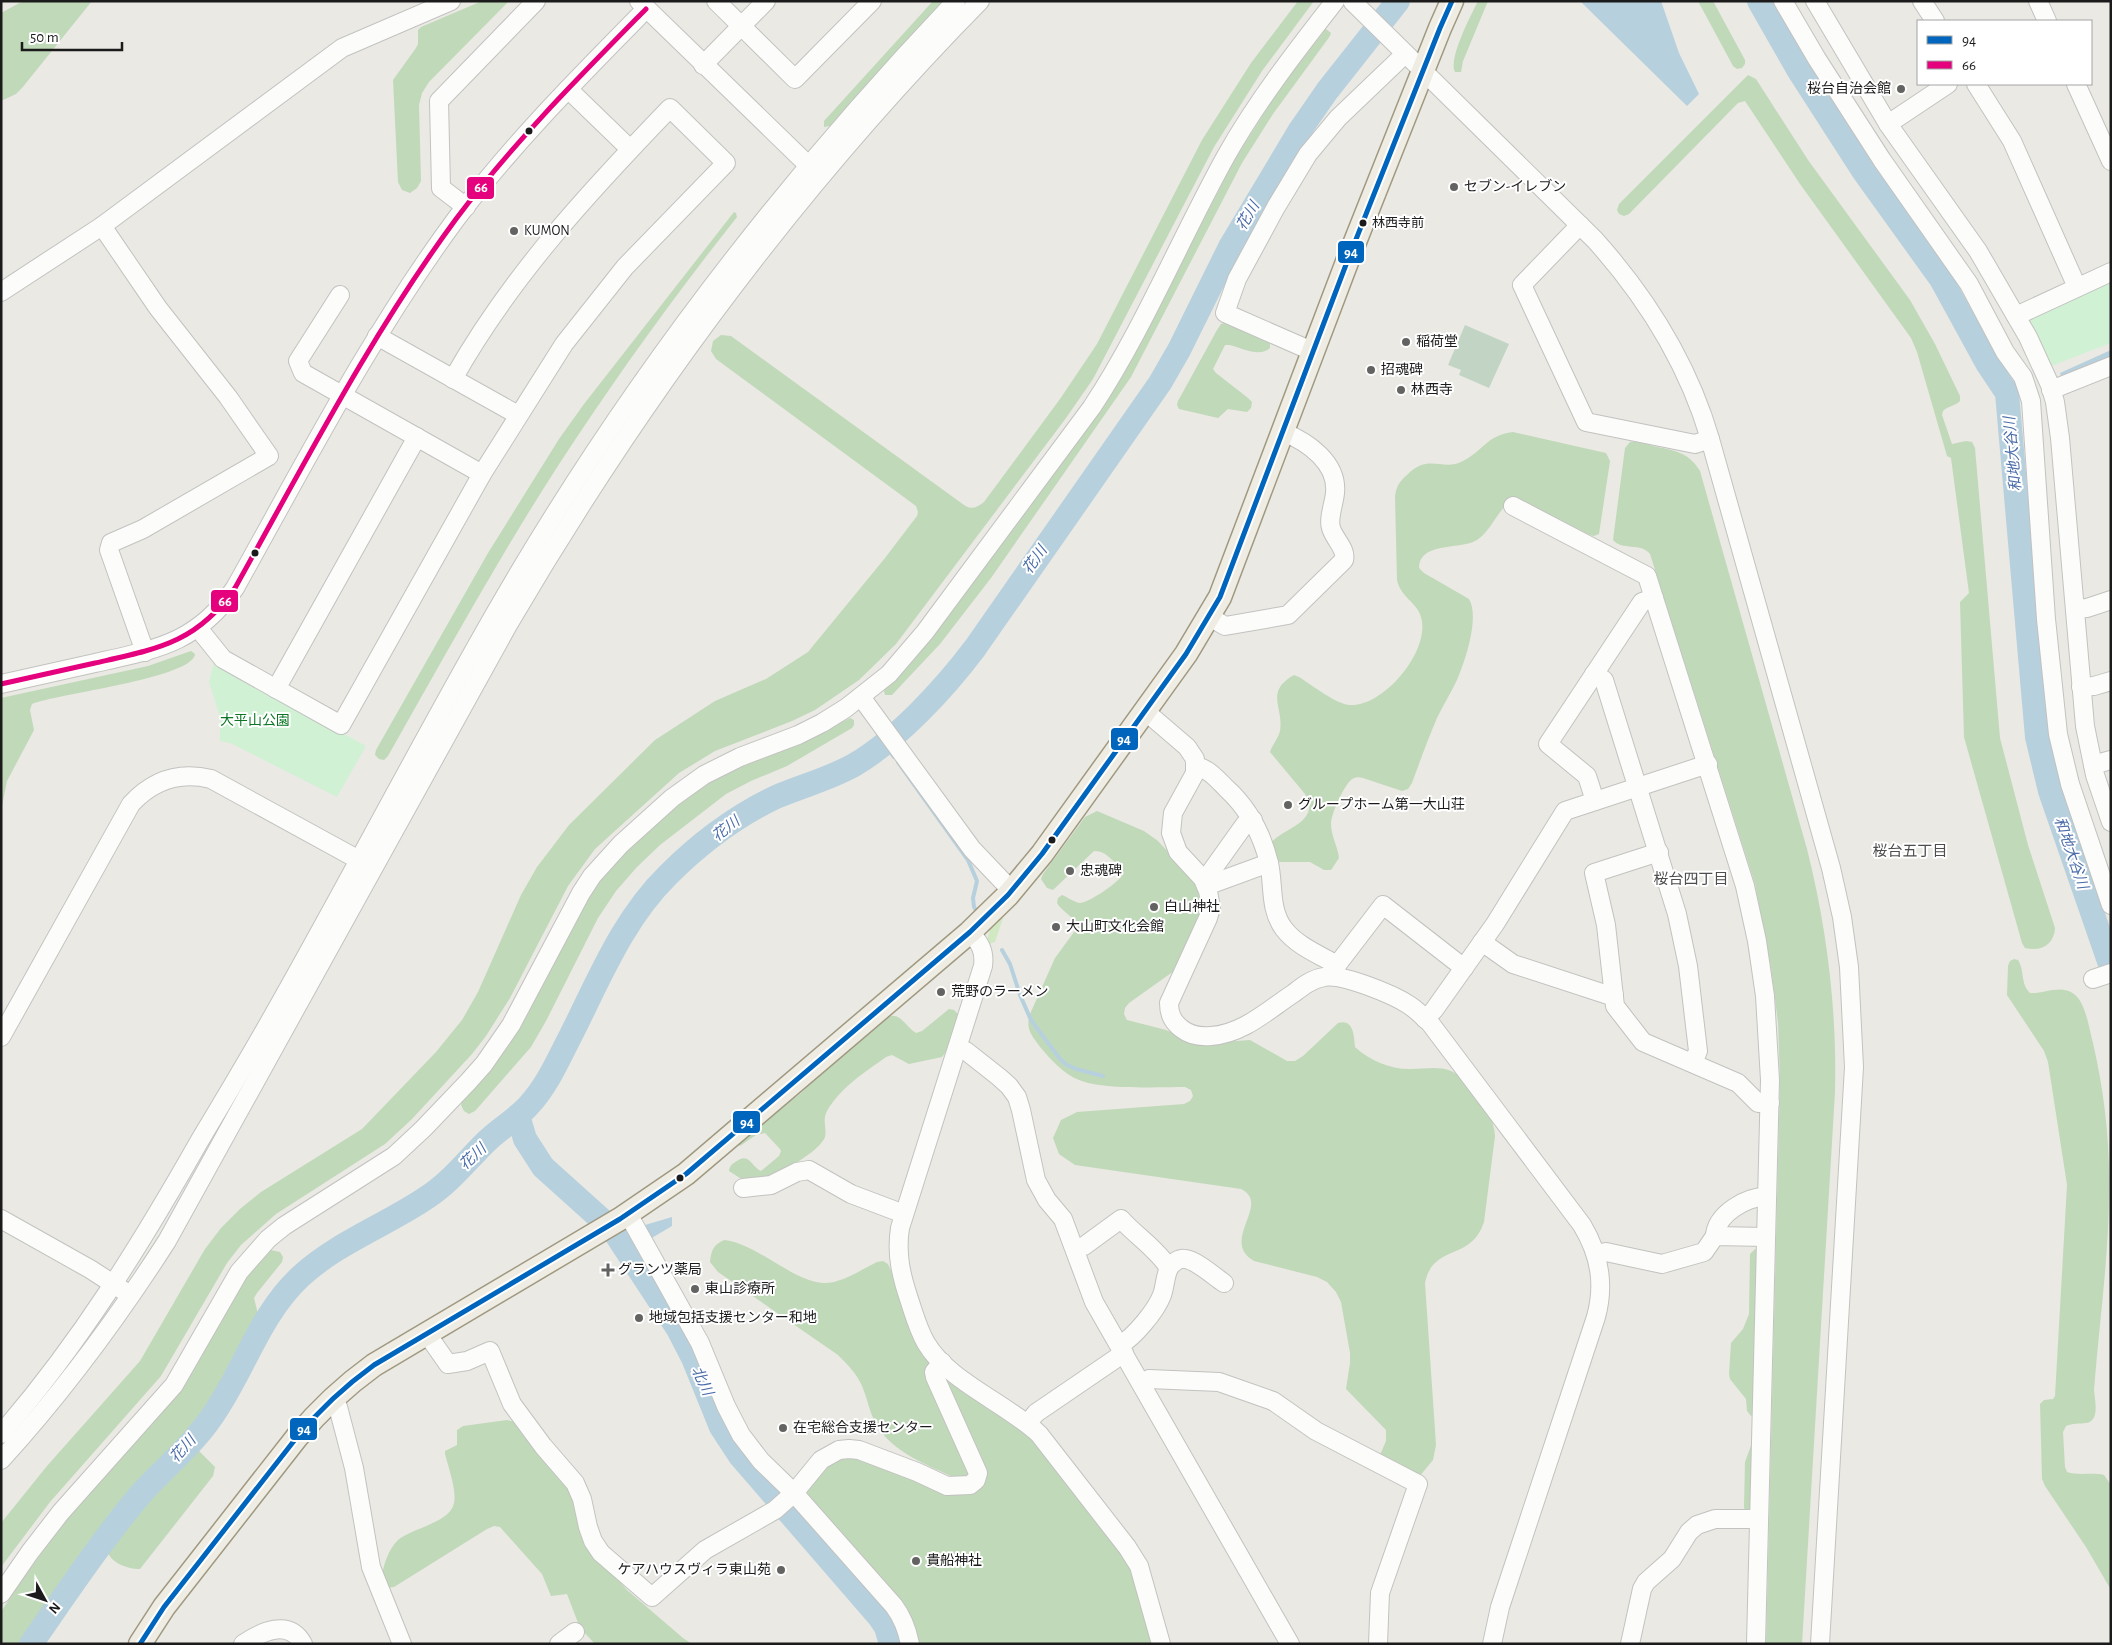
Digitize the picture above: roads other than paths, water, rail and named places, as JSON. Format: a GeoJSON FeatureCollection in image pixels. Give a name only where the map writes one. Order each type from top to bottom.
{"type":"FeatureCollection","features":[{"type":"Feature","properties":{"kind":"main road"},"geometry":{"type":"LineString","coordinates":[[140,1644],[164,1606],[308,1423],[330,1399],[374,1365],[624,1217],[665,1190],[706,1158],[970,932],[1012,891],[1042,854],[1186,654],[1210,617],[1228,577],[1347,262],[1452,1]]}},
{"type":"Feature","properties":{"kind":"street"},"geometry":{"type":"LineString","coordinates":[[1,292],[102,226],[342,48],[451,1]]}},
{"type":"Feature","properties":{"kind":"street"},"geometry":{"type":"LineString","coordinates":[[466,207],[441,188],[439,101],[536,1]]}},
{"type":"Feature","properties":{"kind":"street"},"geometry":{"type":"LineString","coordinates":[[716,1],[795,80],[872,1]]}},
{"type":"Feature","properties":{"kind":"street"},"geometry":{"type":"LineString","coordinates":[[703,65],[766,1]]}},
{"type":"Feature","properties":{"kind":"street"},"geometry":{"type":"LineString","coordinates":[[1,1434],[70,1348],[149,1230],[262,1036],[493,616],[578,477],[686,322],[748,240],[808,166],[886,76],[956,1]]}},
{"type":"Feature","properties":{"kind":"street"},"geometry":{"type":"LineString","coordinates":[[1,1460],[62,1390],[131,1296],[191,1200],[508,625],[556,544],[616,450],[699,332],[766,243],[865,125],[980,1]]}},
{"type":"Feature","properties":{"kind":"street"},"geometry":{"type":"LineString","coordinates":[[1,1594],[61,1512],[174,1384],[239,1272],[252,1254],[284,1226],[394,1156],[423,1129],[484,1064],[507,1032],[523,1005],[580,893],[606,860],[672,798],[704,774],[822,723],[861,697],[889,674],[914,647],[1092,407],[1118,366],[1232,146],[1274,80],[1335,1]]}},
{"type":"Feature","properties":{"kind":"street"},"geometry":{"type":"LineString","coordinates":[[1783,1],[1817,59],[1882,160],[1959,268],[2005,352],[2027,385],[2031,401],[2046,619],[2058,734],[2068,776],[2111,905]]}},
{"type":"Feature","properties":{"kind":"street"},"geometry":{"type":"LineString","coordinates":[[1815,1],[1888,124],[1978,251],[2036,351],[2051,390],[2060,438],[2085,726],[2093,765],[2111,822]]}},
{"type":"Feature","properties":{"kind":"street"},"geometry":{"type":"LineString","coordinates":[[1922,1],[1934,20]]}},
{"type":"Feature","properties":{"kind":"street"},"geometry":{"type":"LineString","coordinates":[[2038,1],[2047,20]]}},
{"type":"Feature","properties":{"kind":"street"},"geometry":{"type":"LineString","coordinates":[[1,684],[145,652],[172,643],[198,628],[218,610],[235,588],[377,336],[429,256],[517,144],[642,5],[808,166]]}},
{"type":"Feature","properties":{"kind":"street"},"geometry":{"type":"LineString","coordinates":[[1355,5],[1614,261],[1631,282],[1662,328],[1687,377],[1710,439],[1831,868],[1842,918],[1851,992],[1854,1092],[1820,1644]]}},
{"type":"Feature","properties":{"kind":"street"},"geometry":{"type":"LineString","coordinates":[[1314,352],[1225,313],[1237,279],[1276,207],[1308,154],[1400,48]]}},
{"type":"Feature","properties":{"kind":"street"},"geometry":{"type":"LineString","coordinates":[[1888,124],[1946,85]]}},
{"type":"Feature","properties":{"kind":"street"},"geometry":{"type":"LineString","coordinates":[[1977,85],[2012,141],[2077,287]]}},
{"type":"Feature","properties":{"kind":"street"},"geometry":{"type":"LineString","coordinates":[[2076,85],[2111,162]]}},
{"type":"Feature","properties":{"kind":"street"},"geometry":{"type":"LineString","coordinates":[[568,89],[630,149]]}},
{"type":"Feature","properties":{"kind":"street"},"geometry":{"type":"LineString","coordinates":[[198,628],[223,659],[341,725],[482,474],[564,344],[594,304],[658,231],[726,163],[670,108],[583,200],[532,263],[500,306],[453,379]]}},
{"type":"Feature","properties":{"kind":"street"},"geometry":{"type":"LineString","coordinates":[[102,226],[158,308],[228,397],[269,456],[143,529],[111,544],[108,550],[145,652]]}},
{"type":"Feature","properties":{"kind":"street"},"geometry":{"type":"LineString","coordinates":[[1580,226],[1522,285],[1586,422],[1695,444],[1710,439]]}},
{"type":"Feature","properties":{"kind":"street"},"geometry":{"type":"LineString","coordinates":[[2016,316],[2111,272]]}},
{"type":"Feature","properties":{"kind":"street"},"geometry":{"type":"LineString","coordinates":[[332,299],[298,361],[303,373],[482,474]]}},
{"type":"Feature","properties":{"kind":"street"},"geometry":{"type":"LineString","coordinates":[[377,336],[518,415]]}},
{"type":"Feature","properties":{"kind":"street"},"geometry":{"type":"LineString","coordinates":[[2051,390],[2111,366]]}},
{"type":"Feature","properties":{"kind":"street"},"geometry":{"type":"LineString","coordinates":[[1210,617],[1225,626],[1288,615],[1344,560],[1344,553],[1330,524],[1335,486],[1331,469],[1326,461],[1313,450],[1295,437],[1283,432]]}},
{"type":"Feature","properties":{"kind":"street"},"geometry":{"type":"LineString","coordinates":[[276,689],[417,437]]}},
{"type":"Feature","properties":{"kind":"street"},"geometry":{"type":"LineString","coordinates":[[1513,506],[1647,576],[1738,860],[1757,941],[1768,1024],[1770,1103],[1756,1644]]}},
{"type":"Feature","properties":{"kind":"street"},"geometry":{"type":"LineString","coordinates":[[1595,801],[1586,776],[1548,744],[1642,602],[1654,598]]}},
{"type":"Feature","properties":{"kind":"street"},"geometry":{"type":"LineString","coordinates":[[2074,609],[2087,608],[2111,600]]}},
{"type":"Feature","properties":{"kind":"street"},"geometry":{"type":"LineString","coordinates":[[1594,674],[1604,680],[1677,914],[1688,966],[1698,1051],[1692,1063]]}},
{"type":"Feature","properties":{"kind":"street"},"geometry":{"type":"LineString","coordinates":[[2081,687],[2094,686],[2111,680]]}},
{"type":"Feature","properties":{"kind":"street"},"geometry":{"type":"LineString","coordinates":[[861,697],[972,849],[1012,891]]}},
{"type":"Feature","properties":{"kind":"street"},"geometry":{"type":"LineString","coordinates":[[1145,711],[1187,747],[1195,759],[1196,766],[1195,773],[1173,813],[1172,833],[1178,852],[1205,883],[1210,902],[1210,913],[1169,1003],[1171,1017],[1183,1030],[1195,1036],[1228,1034],[1242,1028],[1315,979],[1336,971],[1382,904],[1464,968]]}},
{"type":"Feature","properties":{"kind":"street"},"geometry":{"type":"LineString","coordinates":[[2093,765],[2111,760]]}},
{"type":"Feature","properties":{"kind":"street"},"geometry":{"type":"LineString","coordinates":[[1426,1019],[1482,942],[1565,811],[1708,764]]}},
{"type":"Feature","properties":{"kind":"street"},"geometry":{"type":"LineString","coordinates":[[1196,766],[1205,768],[1231,792],[1253,820],[1269,863],[1275,910],[1284,929],[1300,944],[1336,971],[1398,999],[1426,1019],[1582,1225],[1596,1254],[1600,1270],[1601,1290],[1596,1317],[1500,1606],[1492,1644]]}},
{"type":"Feature","properties":{"kind":"street"},"geometry":{"type":"LineString","coordinates":[[1,1037],[128,810],[140,794],[161,781],[186,775],[211,779],[359,860]]}},
{"type":"Feature","properties":{"kind":"street"},"geometry":{"type":"LineString","coordinates":[[1205,883],[1245,824],[1253,820]]}},
{"type":"Feature","properties":{"kind":"street"},"geometry":{"type":"LineString","coordinates":[[1659,852],[1594,873],[1606,925],[1615,1006],[1643,1042],[1738,1083],[1758,1103],[1770,1103]]}},
{"type":"Feature","properties":{"kind":"street"},"geometry":{"type":"LineString","coordinates":[[1205,883],[1269,863]]}},
{"type":"Feature","properties":{"kind":"street"},"geometry":{"type":"LineString","coordinates":[[970,932],[981,946],[984,959],[904,1214],[898,1249],[902,1276],[926,1344],[942,1362],[1028,1423],[1047,1442],[1134,1556],[1143,1577],[1161,1644]]}},
{"type":"Feature","properties":{"kind":"street"},"geometry":{"type":"LineString","coordinates":[[1482,942],[1513,964],[1608,995],[1614,995]]}},
{"type":"Feature","properties":{"kind":"street"},"geometry":{"type":"LineString","coordinates":[[957,1049],[966,1052],[999,1077],[1017,1097],[1036,1180],[1047,1200],[1064,1219],[1090,1293],[1290,1644]]}},
{"type":"Feature","properties":{"kind":"street"},"geometry":{"type":"LineString","coordinates":[[743,1188],[771,1185],[797,1172],[809,1170],[851,1194],[904,1214]]}},
{"type":"Feature","properties":{"kind":"street"},"geometry":{"type":"LineString","coordinates":[[1596,1254],[1606,1252],[1662,1264],[1704,1252],[1715,1236],[1715,1228],[1724,1217],[1742,1203],[1756,1196],[1767,1197]]}},
{"type":"Feature","properties":{"kind":"street"},"geometry":{"type":"LineString","coordinates":[[624,1217],[700,1343],[726,1406],[741,1435],[761,1461],[786,1501],[894,1606],[903,1618],[910,1644]]}},
{"type":"Feature","properties":{"kind":"street"},"geometry":{"type":"LineString","coordinates":[[1,1219],[90,1269],[131,1296]]}},
{"type":"Feature","properties":{"kind":"street"},"geometry":{"type":"LineString","coordinates":[[1075,1249],[1084,1246],[1121,1219],[1139,1238],[1159,1254],[1169,1268]]}},
{"type":"Feature","properties":{"kind":"street"},"geometry":{"type":"LineString","coordinates":[[1715,1236],[1766,1237]]}},
{"type":"Feature","properties":{"kind":"street"},"geometry":{"type":"LineString","coordinates":[[1028,1423],[1036,1413],[1122,1349],[1156,1306],[1169,1268],[1176,1261],[1187,1259],[1224,1284]]}},
{"type":"Feature","properties":{"kind":"street"},"geometry":{"type":"LineString","coordinates":[[427,1334],[448,1364],[467,1361],[490,1351],[512,1404],[543,1446],[575,1483],[582,1499],[588,1528],[593,1541],[601,1553],[652,1597],[705,1550],[786,1501],[821,1460],[829,1454],[849,1449],[859,1450],[917,1472],[947,1486],[970,1485],[976,1480],[978,1473],[935,1377],[934,1372],[942,1362]]}},
{"type":"Feature","properties":{"kind":"street"},"geometry":{"type":"LineString","coordinates":[[1142,1383],[1149,1379],[1219,1382],[1246,1391],[1272,1401],[1316,1431],[1418,1484],[1380,1593],[1378,1644]]}},
{"type":"Feature","properties":{"kind":"street"},"geometry":{"type":"LineString","coordinates":[[330,1399],[338,1407],[356,1473],[371,1567],[402,1644]]}},
{"type":"Feature","properties":{"kind":"street"},"geometry":{"type":"LineString","coordinates":[[1630,1644],[1642,1589],[1646,1582],[1672,1559],[1689,1532],[1706,1521],[1759,1519]]}},
{"type":"Feature","properties":{"kind":"street"},"geometry":{"type":"LineString","coordinates":[[243,1644],[259,1633],[276,1629],[292,1633],[303,1644]]}},
{"type":"Feature","properties":{"kind":"street"},"geometry":{"type":"LineString","coordinates":[[559,1644],[575,1632]]}},
{"type":"Feature","properties":{"kind":"water"},"geometry":{"type":"Polygon","coordinates":[[[1580,1],[1661,1],[1679,53],[1699,94],[1687,106],[1580,1]]]}},
{"type":"Feature","properties":{"kind":"water"},"geometry":{"type":"Polygon","coordinates":[[[2111,350],[2111,357],[2062,379],[2060,373],[2111,350]]]}},
{"type":"Feature","properties":{"kind":"water"},"geometry":{"type":"Polygon","coordinates":[[[672,1217],[672,1226],[650,1239],[644,1229],[645,1225],[672,1217]]]}},
{"type":"Feature","properties":{"kind":"waterway","name":"花川"},"geometry":{"type":"LineString","coordinates":[[31,1644],[139,1496],[195,1439],[211,1418],[233,1382],[262,1326],[286,1292],[315,1264],[435,1192],[488,1140],[525,1109],[536,1096],[552,1072],[612,952],[637,912],[668,875],[692,852],[732,822],[776,797],[845,770],[887,742],[935,696],[963,663],[1160,383],[1179,350],[1230,247],[1300,130],[1327,91],[1398,1]]}},
{"type":"Feature","properties":{"kind":"waterway","name":"和地大谷川"},"geometry":{"type":"LineString","coordinates":[[1759,1],[1799,71],[1864,172],[1941,279],[1987,363],[2007,393],[2037,737],[2050,791],[2111,967]]}},
{"type":"Feature","properties":{"kind":"waterway"},"geometry":{"type":"LineString","coordinates":[[2007,391],[2017,388]]}},
{"type":"Feature","properties":{"kind":"waterway"},"geometry":{"type":"LineString","coordinates":[[887,747],[894,757]]}},
{"type":"Feature","properties":{"kind":"waterway"},"geometry":{"type":"LineString","coordinates":[[898,762],[968,860],[977,881],[973,898],[974,907],[977,912]]}},
{"type":"Feature","properties":{"kind":"waterway"},"geometry":{"type":"LineString","coordinates":[[1002,950],[1010,964],[1020,995],[1031,1020],[1060,1059],[1076,1069],[1103,1076]]}},
{"type":"Feature","properties":{"kind":"waterway","name":"北川"},"geometry":{"type":"LineString","coordinates":[[518,1116],[525,1139],[543,1167],[613,1230],[678,1329],[693,1358],[721,1427],[740,1456],[880,1618],[886,1627],[891,1644]]}},
{"type":"Feature","properties":{"kind":"place","name":"桜台自治会館"},"geometry":{"type":"Point","coordinates":[1901,89]}},
{"type":"Feature","properties":{"kind":"place","name":"セブン-イレブン"},"geometry":{"type":"Point","coordinates":[1454,187]}},
{"type":"Feature","properties":{"kind":"place","name":"林西寺前"},"geometry":{"type":"Point","coordinates":[1363,223]}},
{"type":"Feature","properties":{"kind":"place","name":"KUMON"},"geometry":{"type":"Point","coordinates":[514,231]}},
{"type":"Feature","properties":{"kind":"place","name":"稲荷堂"},"geometry":{"type":"Point","coordinates":[1406,342]}},
{"type":"Feature","properties":{"kind":"place","name":"招魂碑"},"geometry":{"type":"Point","coordinates":[1371,370]}},
{"type":"Feature","properties":{"kind":"place","name":"林西寺"},"geometry":{"type":"Point","coordinates":[1401,390]}},
{"type":"Feature","properties":{"kind":"place","name":"グループホーム第一大山荘"},"geometry":{"type":"Point","coordinates":[1288,805]}},
{"type":"Feature","properties":{"kind":"place","name":"忠魂碑"},"geometry":{"type":"Point","coordinates":[1070,871]}},
{"type":"Feature","properties":{"kind":"place","name":"白山神社"},"geometry":{"type":"Point","coordinates":[1154,907]}},
{"type":"Feature","properties":{"kind":"place","name":"大山町文化会館"},"geometry":{"type":"Point","coordinates":[1056,927]}},
{"type":"Feature","properties":{"kind":"place","name":"荒野のラーメン"},"geometry":{"type":"Point","coordinates":[941,992]}},
{"type":"Feature","properties":{"kind":"place","name":"グランツ薬局"},"geometry":{"type":"Point","coordinates":[608,1270]}},
{"type":"Feature","properties":{"kind":"place","name":"東山診療所"},"geometry":{"type":"Point","coordinates":[695,1289]}},
{"type":"Feature","properties":{"kind":"place","name":"地域包括支援センター和地"},"geometry":{"type":"Point","coordinates":[639,1318]}},
{"type":"Feature","properties":{"kind":"place","name":"在宅総合支援センター"},"geometry":{"type":"Point","coordinates":[783,1428]}},
{"type":"Feature","properties":{"kind":"place","name":"貴船神社"},"geometry":{"type":"Point","coordinates":[916,1561]}},
{"type":"Feature","properties":{"kind":"place","name":"ケアハウスヴィラ東山苑"},"geometry":{"type":"Point","coordinates":[781,1570]}},
{"type":"Feature","properties":{"kind":"district","name":"桜台五丁目"},"geometry":{"type":"Point","coordinates":[1910,851]}},
{"type":"Feature","properties":{"kind":"district","name":"桜台四丁目"},"geometry":{"type":"Point","coordinates":[1691,879]}},
{"type":"Feature","properties":{"kind":"park label","name":"大平山公園"},"geometry":{"type":"Point","coordinates":[255,721]}}]}
